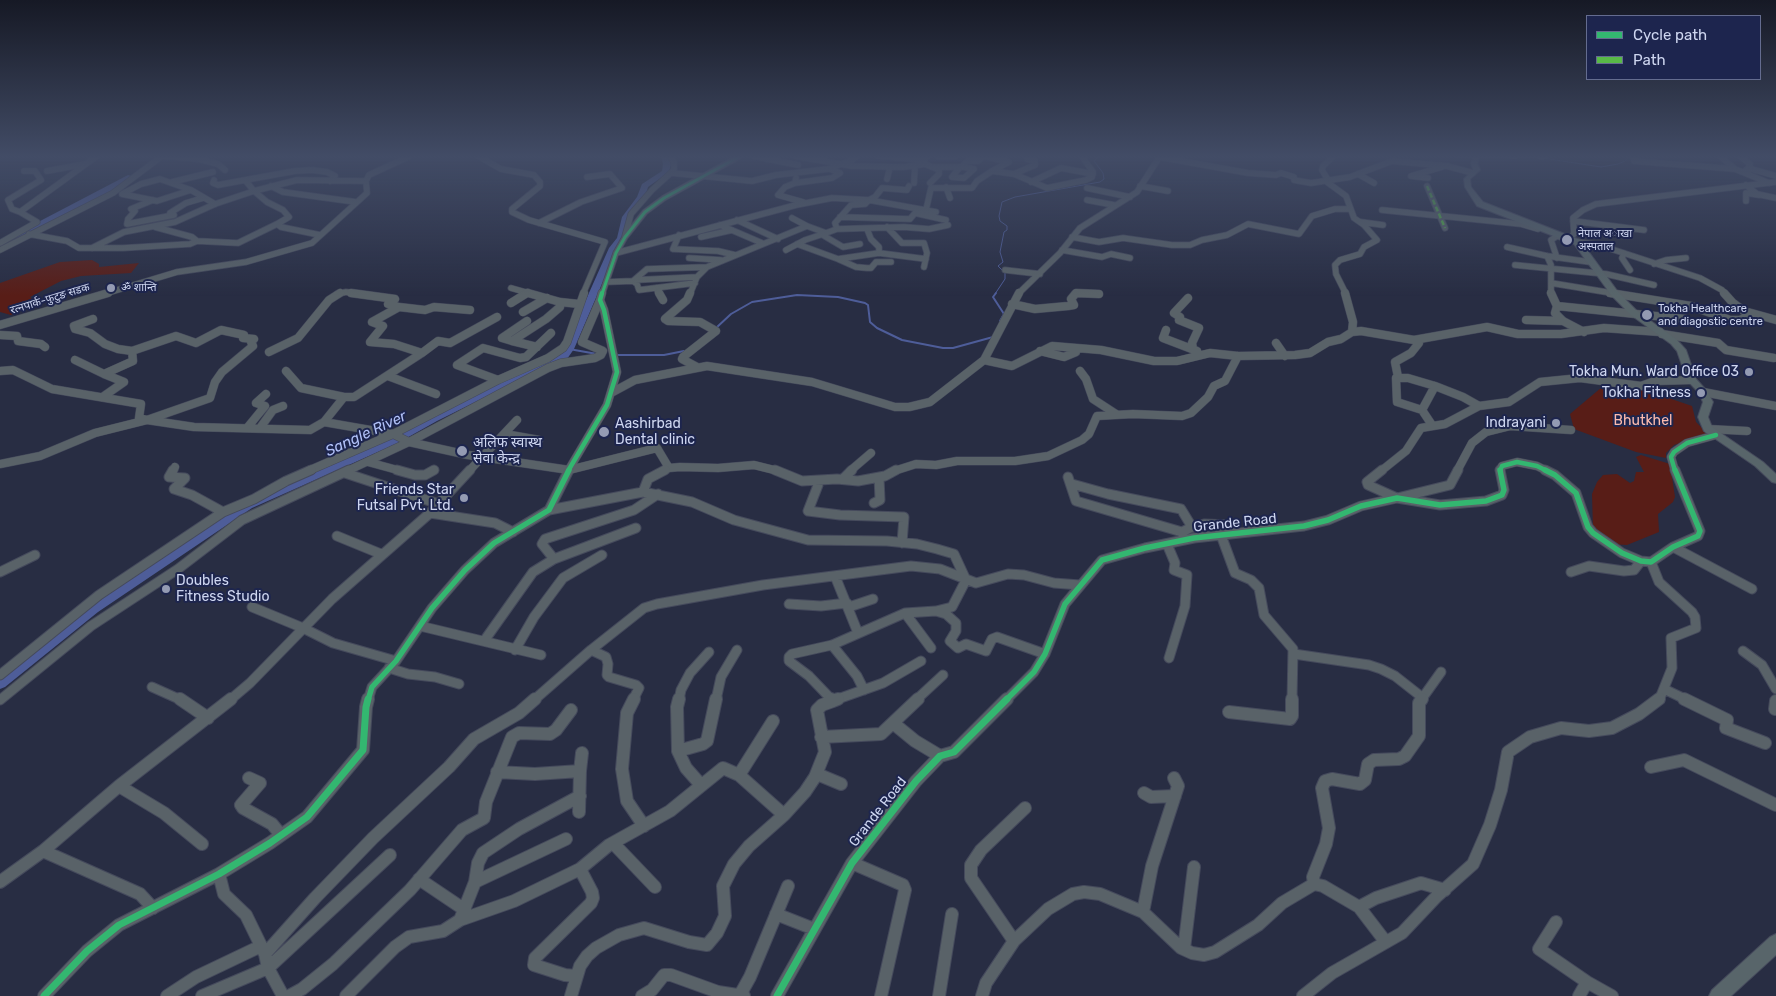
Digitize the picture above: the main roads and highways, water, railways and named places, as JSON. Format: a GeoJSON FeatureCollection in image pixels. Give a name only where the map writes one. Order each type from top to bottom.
{"type":"FeatureCollection","features":[{"type":"Feature","properties":{"kind":"main road"},"geometry":{"type":"LineString","coordinates":[[1480,202],[1484,207],[1573,240],[1616,294],[1634,313],[1681,350],[1692,380],[1703,392],[1708,402],[1703,421],[1708,429],[1759,464],[1776,480]]}},
{"type":"Feature","properties":{"kind":"main road"},"geometry":{"type":"LineString","coordinates":[[1718,996],[1776,943]]}},
{"type":"Feature","properties":{"kind":"waterway"},"geometry":{"type":"LineString","coordinates":[[2,246],[84,202]]}},
{"type":"Feature","properties":{"kind":"waterway","name":"Sangle River"},"geometry":{"type":"LineString","coordinates":[[0,683],[93,608],[248,505],[392,442],[433,419],[530,371],[563,357],[569,349],[613,248],[621,238],[626,217],[637,202]]}},
{"type":"Feature","properties":{"kind":"waterway"},"geometry":{"type":"LineString","coordinates":[[995,294],[1005,279],[1005,273],[998,266],[1003,262],[1000,252],[1004,232],[1007,230],[1007,226],[1000,221],[999,216],[1002,202]]}},
{"type":"Feature","properties":{"kind":"waterway"},"geometry":{"type":"LineString","coordinates":[[996,293],[993,297],[1004,314],[1000,321]]}},
{"type":"Feature","properties":{"kind":"waterway"},"geometry":{"type":"LineString","coordinates":[[716,328],[731,314],[752,302],[797,295],[838,297],[865,303],[868,305],[870,322],[877,328],[902,340],[943,348],[953,348],[993,337]]}},
{"type":"Feature","properties":{"kind":"waterway"},"geometry":{"type":"LineString","coordinates":[[569,349],[597,354]]}},
{"type":"Feature","properties":{"kind":"waterway"},"geometry":{"type":"LineString","coordinates":[[617,355],[664,355],[684,351]]}},
{"type":"Feature","properties":{"kind":"place","name":"नेपाल अाखा अस्पताल"},"geometry":{"type":"Point","coordinates":[1567,240]}},
{"type":"Feature","properties":{"kind":"place","name":"ॐ शान्ति"},"geometry":{"type":"Point","coordinates":[111,288]}},
{"type":"Feature","properties":{"kind":"place","name":"Tokha Healthcare and diagostic centre"},"geometry":{"type":"Point","coordinates":[1647,315]}},
{"type":"Feature","properties":{"kind":"place","name":"Tokha Mun. Ward Office 03"},"geometry":{"type":"Point","coordinates":[1749,372]}},
{"type":"Feature","properties":{"kind":"place","name":"Tokha Fitness"},"geometry":{"type":"Point","coordinates":[1701,393]}},
{"type":"Feature","properties":{"kind":"place","name":"Indrayani"},"geometry":{"type":"Point","coordinates":[1556,423]}},
{"type":"Feature","properties":{"kind":"place","name":"Aashirbad Dental clinic"},"geometry":{"type":"Point","coordinates":[604,432]}},
{"type":"Feature","properties":{"kind":"place","name":"अलिफ स्वास्थ सेवा केन्द्र"},"geometry":{"type":"Point","coordinates":[462,451]}},
{"type":"Feature","properties":{"kind":"place","name":"Friends Star Futsal Pvt. Ltd."},"geometry":{"type":"Point","coordinates":[464,498]}},
{"type":"Feature","properties":{"kind":"place","name":"Doubles Fitness Studio"},"geometry":{"type":"Point","coordinates":[166,589]}},
{"type":"Feature","properties":{"kind":"park label","name":"Bhutkhel"},"geometry":{"type":"Point","coordinates":[1643,421]}}]}
